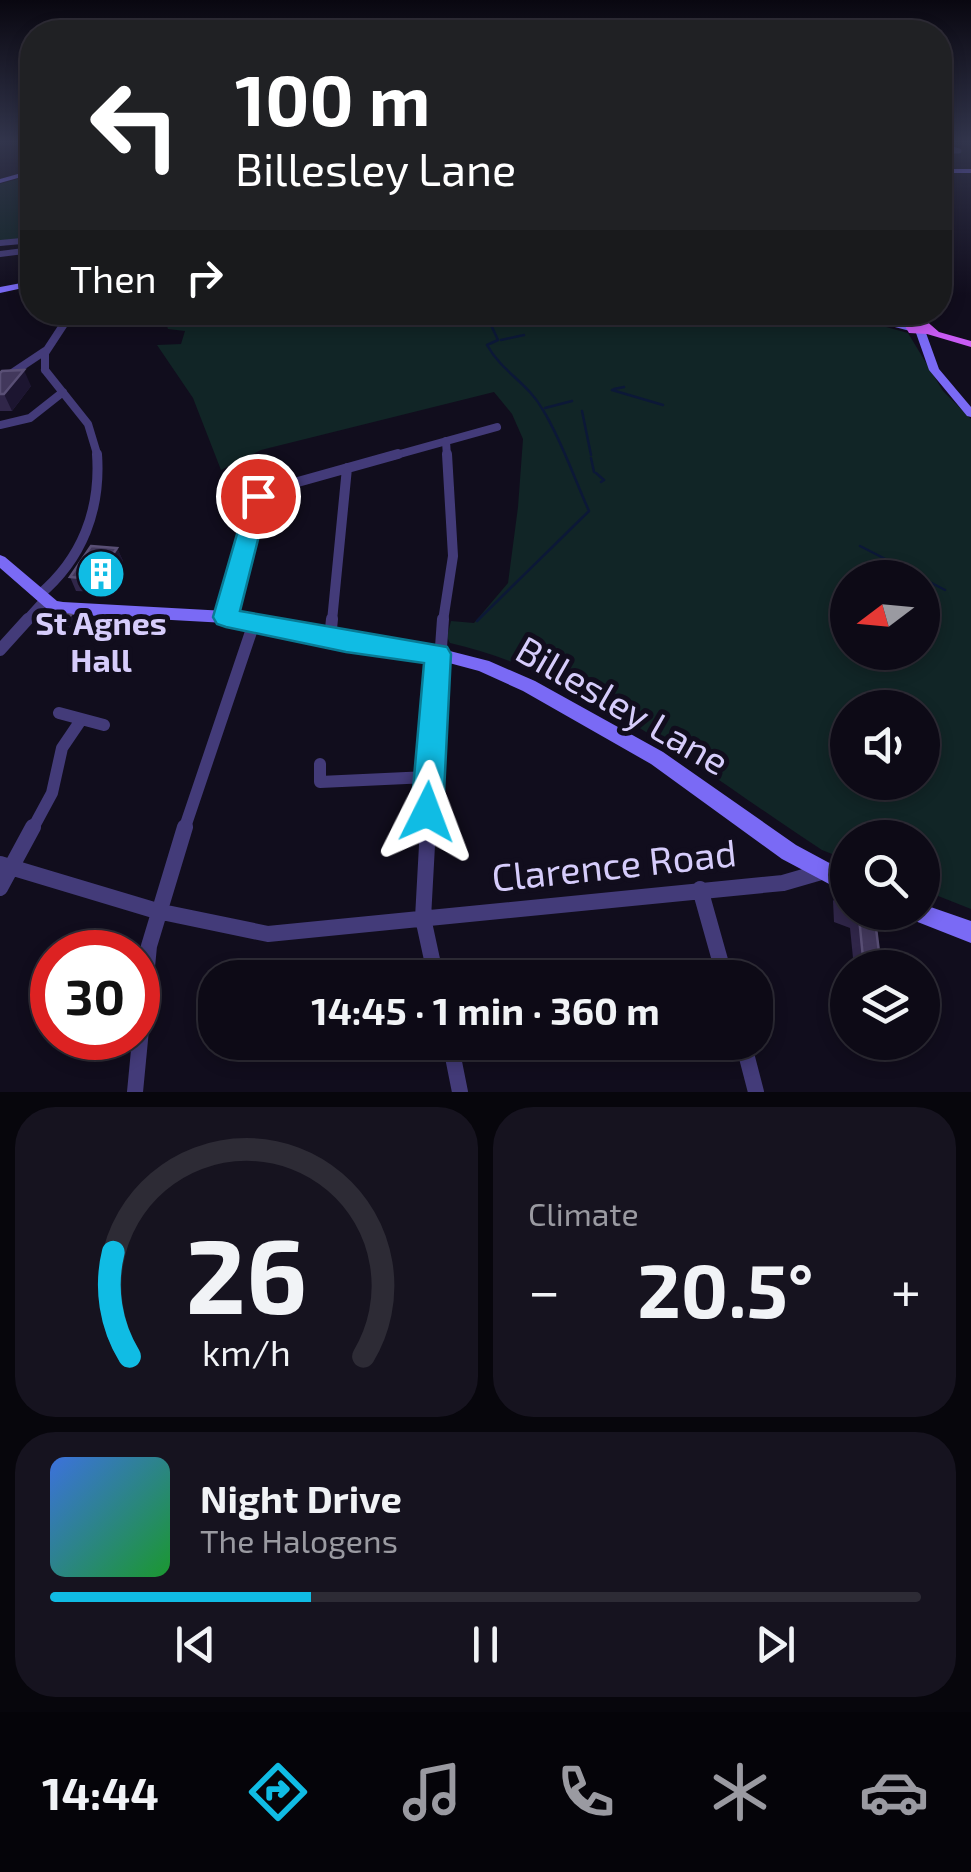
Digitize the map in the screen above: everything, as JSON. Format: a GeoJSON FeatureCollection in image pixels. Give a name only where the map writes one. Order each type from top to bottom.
{"type":"FeatureCollection","features":[{"type":"Feature","properties":{"kind":"main road"},"geometry":{"type":"LineString","coordinates":[[925,325],[966,342]]}},
{"type":"Feature","properties":{"kind":"street"},"geometry":{"type":"LineString","coordinates":[[0,382],[47,350],[64,325]]}},
{"type":"Feature","properties":{"kind":"street"},"geometry":{"type":"LineString","coordinates":[[919,325],[924,352],[934,370],[971,414]]}},
{"type":"Feature","properties":{"kind":"street"},"geometry":{"type":"LineString","coordinates":[[0,650],[74,557],[96,498],[99,478],[91,430],[44,370],[47,350]]}},
{"type":"Feature","properties":{"kind":"street"},"geometry":{"type":"LineString","coordinates":[[19,371],[44,370]]}},
{"type":"Feature","properties":{"kind":"street"},"geometry":{"type":"LineString","coordinates":[[0,426],[30,418],[63,392]]}},
{"type":"Feature","properties":{"kind":"street"},"geometry":{"type":"LineString","coordinates":[[226,617],[258,496],[270,488],[498,427]]}},
{"type":"Feature","properties":{"kind":"street"},"geometry":{"type":"LineString","coordinates":[[432,960],[423,918],[438,654],[453,556],[446,442]]}},
{"type":"Feature","properties":{"kind":"street"},"geometry":{"type":"LineString","coordinates":[[330,639],[347,468]]}},
{"type":"Feature","properties":{"kind":"street"},"geometry":{"type":"LineString","coordinates":[[0,560],[42,597]]}},
{"type":"Feature","properties":{"kind":"street","name":"Billesley Lane"},"geometry":{"type":"LineString","coordinates":[[42,597],[63,608],[226,617],[330,639],[438,654],[502,674],[657,758],[830,876]]}},
{"type":"Feature","properties":{"kind":"street"},"geometry":{"type":"LineString","coordinates":[[135,1092],[149,946],[157,910],[254,623]]}},
{"type":"Feature","properties":{"kind":"street"},"geometry":{"type":"LineString","coordinates":[[59,712],[104,726]]}},
{"type":"Feature","properties":{"kind":"street"},"geometry":{"type":"LineString","coordinates":[[0,888],[4,866],[52,792],[62,748],[81,720]]}},
{"type":"Feature","properties":{"kind":"street"},"geometry":{"type":"LineString","coordinates":[[320,764],[320,782],[428,778]]}},
{"type":"Feature","properties":{"kind":"street","name":"Clarence Road"},"geometry":{"type":"LineString","coordinates":[[4,866],[157,910],[268,934],[700,888],[783,883],[822,872]]}},
{"type":"Feature","properties":{"kind":"street"},"geometry":{"type":"LineString","coordinates":[[700,888],[719,960]]}},
{"type":"Feature","properties":{"kind":"street"},"geometry":{"type":"LineString","coordinates":[[940,921],[971,932]]}},
{"type":"Feature","properties":{"kind":"street"},"geometry":{"type":"LineString","coordinates":[[454,1060],[460,1092]]}},
{"type":"Feature","properties":{"kind":"street"},"geometry":{"type":"LineString","coordinates":[[747,1060],[756,1092]]}},
{"type":"Feature","properties":{"kind":"green space"},"geometry":{"type":"Polygon","coordinates":[[[0,193],[20,193],[20,239],[0,241],[0,193]]]}},
{"type":"Feature","properties":{"kind":"green space"},"geometry":{"type":"Polygon","coordinates":[[[167,325],[879,325],[908,333],[943,391],[971,419],[971,909],[940,897],[940,820],[830,820],[830,853],[596,702],[499,657],[450,643],[447,637],[451,621],[474,623],[508,583],[523,439],[512,414],[494,392],[261,450],[221,470],[193,398],[157,345],[181,344],[185,331],[168,329],[167,325]]]}},
{"type":"Feature","properties":{"kind":"building"},"geometry":{"type":"Polygon","coordinates":[[[24,370],[4,394],[0,394],[2,371],[24,370]]]}},
{"type":"Feature","properties":{"kind":"building"},"geometry":{"type":"Polygon","coordinates":[[[91,546],[117,548],[100,574],[91,579],[70,577],[91,546]]]}},
{"type":"Feature","properties":{"kind":"building"},"geometry":{"type":"Polygon","coordinates":[[[40,610],[71,615],[65,622],[34,618],[40,610]]]}},
{"type":"Feature","properties":{"kind":"building"},"geometry":{"type":"Polygon","coordinates":[[[860,930],[876,930],[879,950],[862,950],[860,930]]]}},
{"type":"Feature","properties":{"kind":"waterway"},"geometry":{"type":"LineString","coordinates":[[477,621],[589,511],[543,410],[487,345],[498,340],[491,325]]}},
{"type":"Feature","properties":{"kind":"waterway"},"geometry":{"type":"LineString","coordinates":[[501,340],[524,335]]}},
{"type":"Feature","properties":{"kind":"waterway"},"geometry":{"type":"LineString","coordinates":[[614,389],[624,387]]}},
{"type":"Feature","properties":{"kind":"waterway"},"geometry":{"type":"LineString","coordinates":[[612,390],[663,405]]}},
{"type":"Feature","properties":{"kind":"waterway"},"geometry":{"type":"LineString","coordinates":[[545,408],[572,401]]}},
{"type":"Feature","properties":{"kind":"waterway"},"geometry":{"type":"LineString","coordinates":[[582,411],[591,455]]}},
{"type":"Feature","properties":{"kind":"waterway"},"geometry":{"type":"LineString","coordinates":[[591,458],[594,472]]}},
{"type":"Feature","properties":{"kind":"waterway"},"geometry":{"type":"LineString","coordinates":[[596,473],[604,480],[601,482]]}},
{"type":"Feature","properties":{"kind":"waterway"},"geometry":{"type":"LineString","coordinates":[[860,546],[887,560]]}},
{"type":"Feature","properties":{"kind":"waterway"},"geometry":{"type":"LineString","coordinates":[[940,587],[945,590]]}},
{"type":"Feature","properties":{"kind":"place","name":"St Agnes Hall"},"geometry":{"type":"Point","coordinates":[101,574]}},
{"type":"Feature","properties":{"kind":"route"},"geometry":{"type":"LineString","coordinates":[[258,496],[226,617],[346,642],[438,654],[427,812]]}}]}
